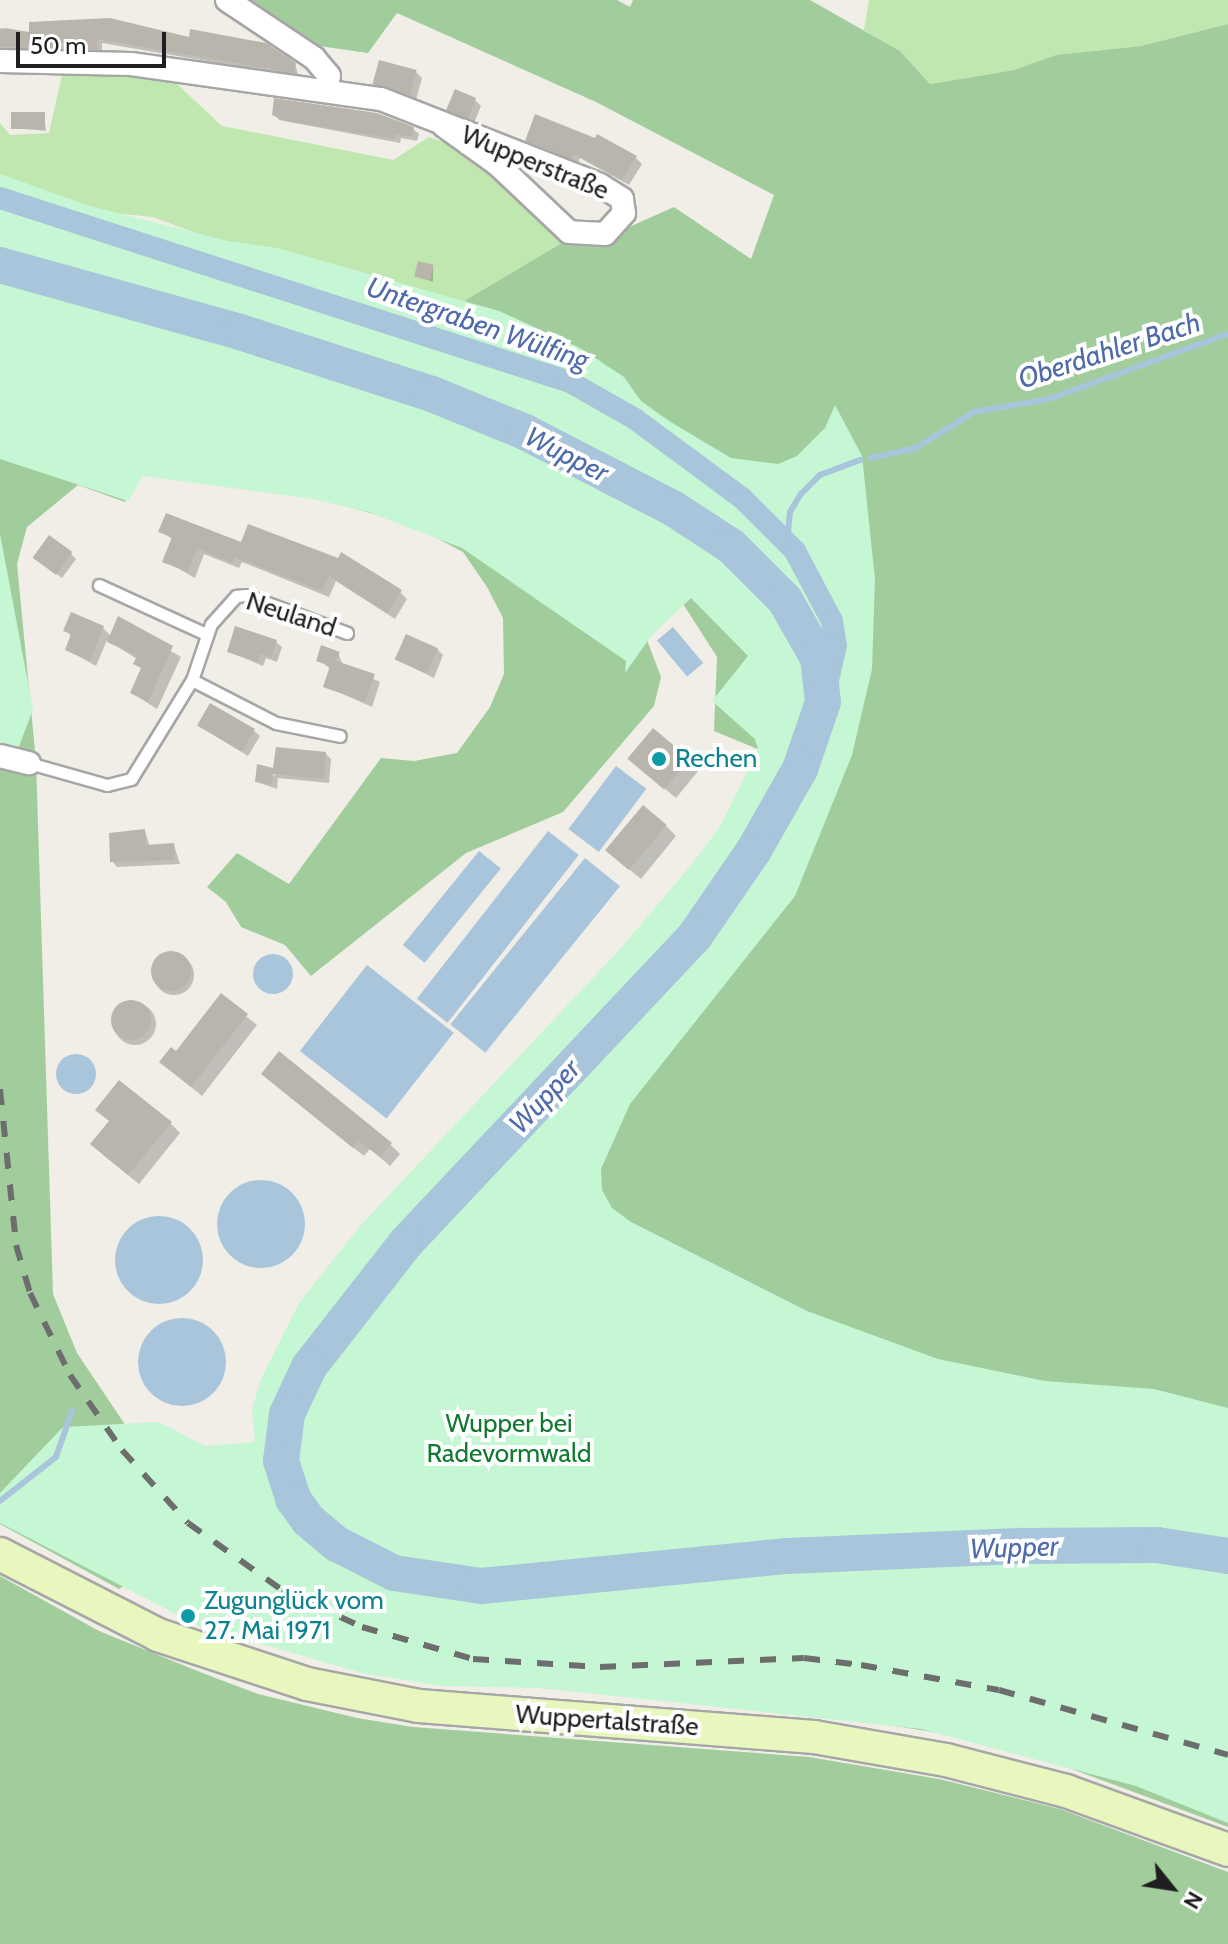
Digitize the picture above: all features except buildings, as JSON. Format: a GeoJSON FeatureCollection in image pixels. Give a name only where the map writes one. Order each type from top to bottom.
{"type":"FeatureCollection","features":[{"type":"Feature","properties":{"kind":"main road","name":"Wuppertalstraße"},"geometry":{"type":"LineString","coordinates":[[0,1554],[158,1635],[307,1684],[419,1706],[814,1737],[946,1760],[1066,1791],[1228,1850]]}},
{"type":"Feature","properties":{"kind":"street"},"geometry":{"type":"LineString","coordinates":[[227,0],[314,58],[329,76],[326,89]]}},
{"type":"Feature","properties":{"kind":"street","name":"Wupperstraße"},"geometry":{"type":"LineString","coordinates":[[0,61],[131,64],[326,89],[404,105],[444,126],[600,185],[622,199],[624,213],[605,234],[569,232],[497,164],[444,126]]}},
{"type":"Feature","properties":{"kind":"street","name":"Neuland"},"geometry":{"type":"LineString","coordinates":[[0,756],[29,763]]}},
{"type":"Feature","properties":{"kind":"lane"},"geometry":{"type":"LineString","coordinates":[[99,585],[206,634]]}},
{"type":"Feature","properties":{"kind":"lane","name":"Neuland"},"geometry":{"type":"LineString","coordinates":[[29,763],[123,785],[137,771],[192,680],[206,634],[224,606],[243,595],[347,633]]}},
{"type":"Feature","properties":{"kind":"lane"},"geometry":{"type":"LineString","coordinates":[[192,680],[276,723],[340,736]]}},
{"type":"Feature","properties":{"kind":"green space"},"geometry":{"type":"Polygon","coordinates":[[[227,0],[617,0],[630,7],[633,0],[810,0],[900,51],[930,84],[1014,70],[1056,55],[1141,46],[1228,24],[1228,1556],[394,1573],[817,729],[452,308],[567,240],[591,244],[674,207],[751,259],[774,195],[596,102],[397,13],[368,53],[291,42],[227,0]]]}},
{"type":"Feature","properties":{"kind":"green space"},"geometry":{"type":"Polygon","coordinates":[[[869,0],[1228,0],[1228,24],[1141,46],[1056,55],[1014,70],[930,84],[900,51],[864,30],[869,0]]]}},
{"type":"Feature","properties":{"kind":"green space"},"geometry":{"type":"Polygon","coordinates":[[[62,75],[122,76],[177,84],[222,126],[393,160],[429,137],[454,146],[567,240],[452,308],[270,261],[153,217],[64,208],[0,186],[0,123],[10,135],[49,133],[62,75]]]}},
{"type":"Feature","properties":{"kind":"green space","name":"Wupper bei Radevormwald"},"geometry":{"type":"Polygon","coordinates":[[[0,174],[90,206],[228,241],[277,248],[499,311],[580,348],[624,377],[641,401],[731,458],[778,464],[797,456],[825,428],[835,405],[862,456],[875,579],[872,669],[852,755],[795,896],[630,1104],[601,1169],[602,1190],[612,1208],[631,1222],[807,1311],[938,1359],[1045,1381],[1154,1389],[1228,1408],[1228,1823],[1136,1786],[921,1729],[540,1688],[441,1686],[362,1673],[199,1626],[0,1523],[0,1493],[63,1427],[159,1422],[205,1446],[255,1442],[252,1409],[261,1379],[299,1303],[360,1226],[621,948],[687,870],[720,827],[758,749],[755,739],[712,701],[748,656],[691,598],[652,635],[625,673],[626,661],[462,548],[368,512],[313,499],[143,476],[128,501],[0,459],[0,174]]]}},
{"type":"Feature","properties":{"kind":"green space"},"geometry":{"type":"Polygon","coordinates":[[[0,191],[740,505],[760,750],[714,731],[717,657],[678,596],[637,614],[661,677],[654,706],[563,812],[466,853],[311,976],[285,945],[241,927],[226,902],[207,887],[237,853],[289,884],[381,758],[414,761],[457,753],[490,707],[504,674],[503,618],[487,587],[463,552],[412,525],[307,495],[137,473],[125,502],[78,485],[27,527],[17,564],[36,761],[53,1294],[77,1353],[130,1432],[172,1453],[1228,1586],[1228,1827],[1034,1755],[951,1735],[820,1714],[422,1677],[126,1584],[119,1589],[0,1524],[0,191]]]}},
{"type":"Feature","properties":{"kind":"green space"},"geometry":{"type":"Polygon","coordinates":[[[0,534],[33,709],[17,752],[0,747],[0,534]]]}},
{"type":"Feature","properties":{"kind":"green space"},"geometry":{"type":"Polygon","coordinates":[[[0,1576],[99,1631],[200,1672],[258,1694],[357,1718],[413,1727],[809,1757],[939,1779],[1060,1809],[1228,1872],[1228,1944],[0,1944],[0,1576]]]}},
{"type":"Feature","properties":{"kind":"water"},"geometry":{"type":"Polygon","coordinates":[[[673,627],[703,663],[687,677],[657,640],[673,627]]]}},
{"type":"Feature","properties":{"kind":"water"},"geometry":{"type":"Polygon","coordinates":[[[616,766],[646,789],[599,852],[568,829],[616,766]]]}},
{"type":"Feature","properties":{"kind":"water"},"geometry":{"type":"Polygon","coordinates":[[[548,831],[579,855],[448,1023],[417,999],[548,831]]]}},
{"type":"Feature","properties":{"kind":"water"},"geometry":{"type":"Polygon","coordinates":[[[479,851],[501,869],[425,963],[403,945],[479,851]]]}},
{"type":"Feature","properties":{"kind":"water"},"geometry":{"type":"Polygon","coordinates":[[[585,858],[620,886],[485,1053],[450,1024],[585,858]]]}},
{"type":"Feature","properties":{"kind":"water"},"geometry":{"type":"Polygon","coordinates":[[[273,954],[287,960],[293,974],[287,988],[273,994],[259,988],[253,974],[259,960],[273,954]]]}},
{"type":"Feature","properties":{"kind":"water"},"geometry":{"type":"Polygon","coordinates":[[[367,965],[454,1033],[387,1119],[300,1051],[367,965]]]}},
{"type":"Feature","properties":{"kind":"water"},"geometry":{"type":"Polygon","coordinates":[[[76,1054],[90,1060],[96,1074],[90,1088],[76,1094],[62,1088],[56,1074],[62,1060],[76,1054]]]}},
{"type":"Feature","properties":{"kind":"water"},"geometry":{"type":"Polygon","coordinates":[[[261,1180],[278,1183],[292,1193],[302,1207],[305,1224],[302,1241],[292,1255],[278,1265],[261,1268],[244,1265],[230,1255],[220,1241],[217,1224],[220,1207],[230,1193],[244,1183],[261,1180]]]}},
{"type":"Feature","properties":{"kind":"water"},"geometry":{"type":"Polygon","coordinates":[[[159,1216],[176,1219],[190,1229],[200,1243],[203,1260],[200,1277],[190,1291],[176,1301],[159,1304],[142,1301],[128,1291],[118,1277],[115,1260],[118,1243],[128,1229],[142,1219],[159,1216]]]}},
{"type":"Feature","properties":{"kind":"water"},"geometry":{"type":"Polygon","coordinates":[[[182,1318],[199,1321],[213,1331],[223,1345],[226,1362],[223,1379],[213,1393],[199,1403],[182,1406],[165,1403],[151,1393],[141,1379],[138,1362],[141,1345],[151,1331],[165,1321],[182,1318]]]}},
{"type":"Feature","properties":{"kind":"waterway","name":"Untergraben Wülfing"},"geometry":{"type":"LineString","coordinates":[[0,198],[570,382],[635,419],[743,499],[795,551],[832,621],[836,645],[825,693]]}},
{"type":"Feature","properties":{"kind":"waterway","name":"Wupper"},"geometry":{"type":"LineString","coordinates":[[0,265],[240,332],[432,394],[525,432],[674,509],[731,546],[785,600],[818,658],[823,702],[800,769],[754,850],[695,936],[405,1244],[309,1367],[287,1414],[281,1461],[293,1499],[308,1520],[337,1544],[394,1573],[481,1586],[788,1556],[1021,1546],[1157,1545],[1228,1556]]}},
{"type":"Feature","properties":{"kind":"waterway","name":"Oberdahler Bach"},"geometry":{"type":"LineString","coordinates":[[871,458],[916,448],[974,412],[1049,399],[1228,334]]}},
{"type":"Feature","properties":{"kind":"waterway","name":"Oberdahler Bach"},"geometry":{"type":"LineString","coordinates":[[787,541],[790,512],[801,494],[820,475],[860,460]]}},
{"type":"Feature","properties":{"kind":"waterway"},"geometry":{"type":"LineString","coordinates":[[0,1501],[56,1457],[72,1411]]}},
{"type":"Feature","properties":{"kind":"waterway"},"geometry":{"type":"LineString","coordinates":[[268,1464],[281,1461]]}},
{"type":"Feature","properties":{"kind":"railway"},"geometry":{"type":"LineString","coordinates":[[0,1089],[16,1245],[30,1293],[70,1375],[122,1450],[188,1523],[282,1590],[362,1627],[473,1659],[600,1667],[804,1658],[861,1665],[999,1690],[1228,1755]]}},
{"type":"Feature","properties":{"kind":"place","name":"Rechen"},"geometry":{"type":"Point","coordinates":[659,759]}},
{"type":"Feature","properties":{"kind":"place","name":"Zugunglück vom 27. Mai 1971"},"geometry":{"type":"Point","coordinates":[188,1616]}}]}
